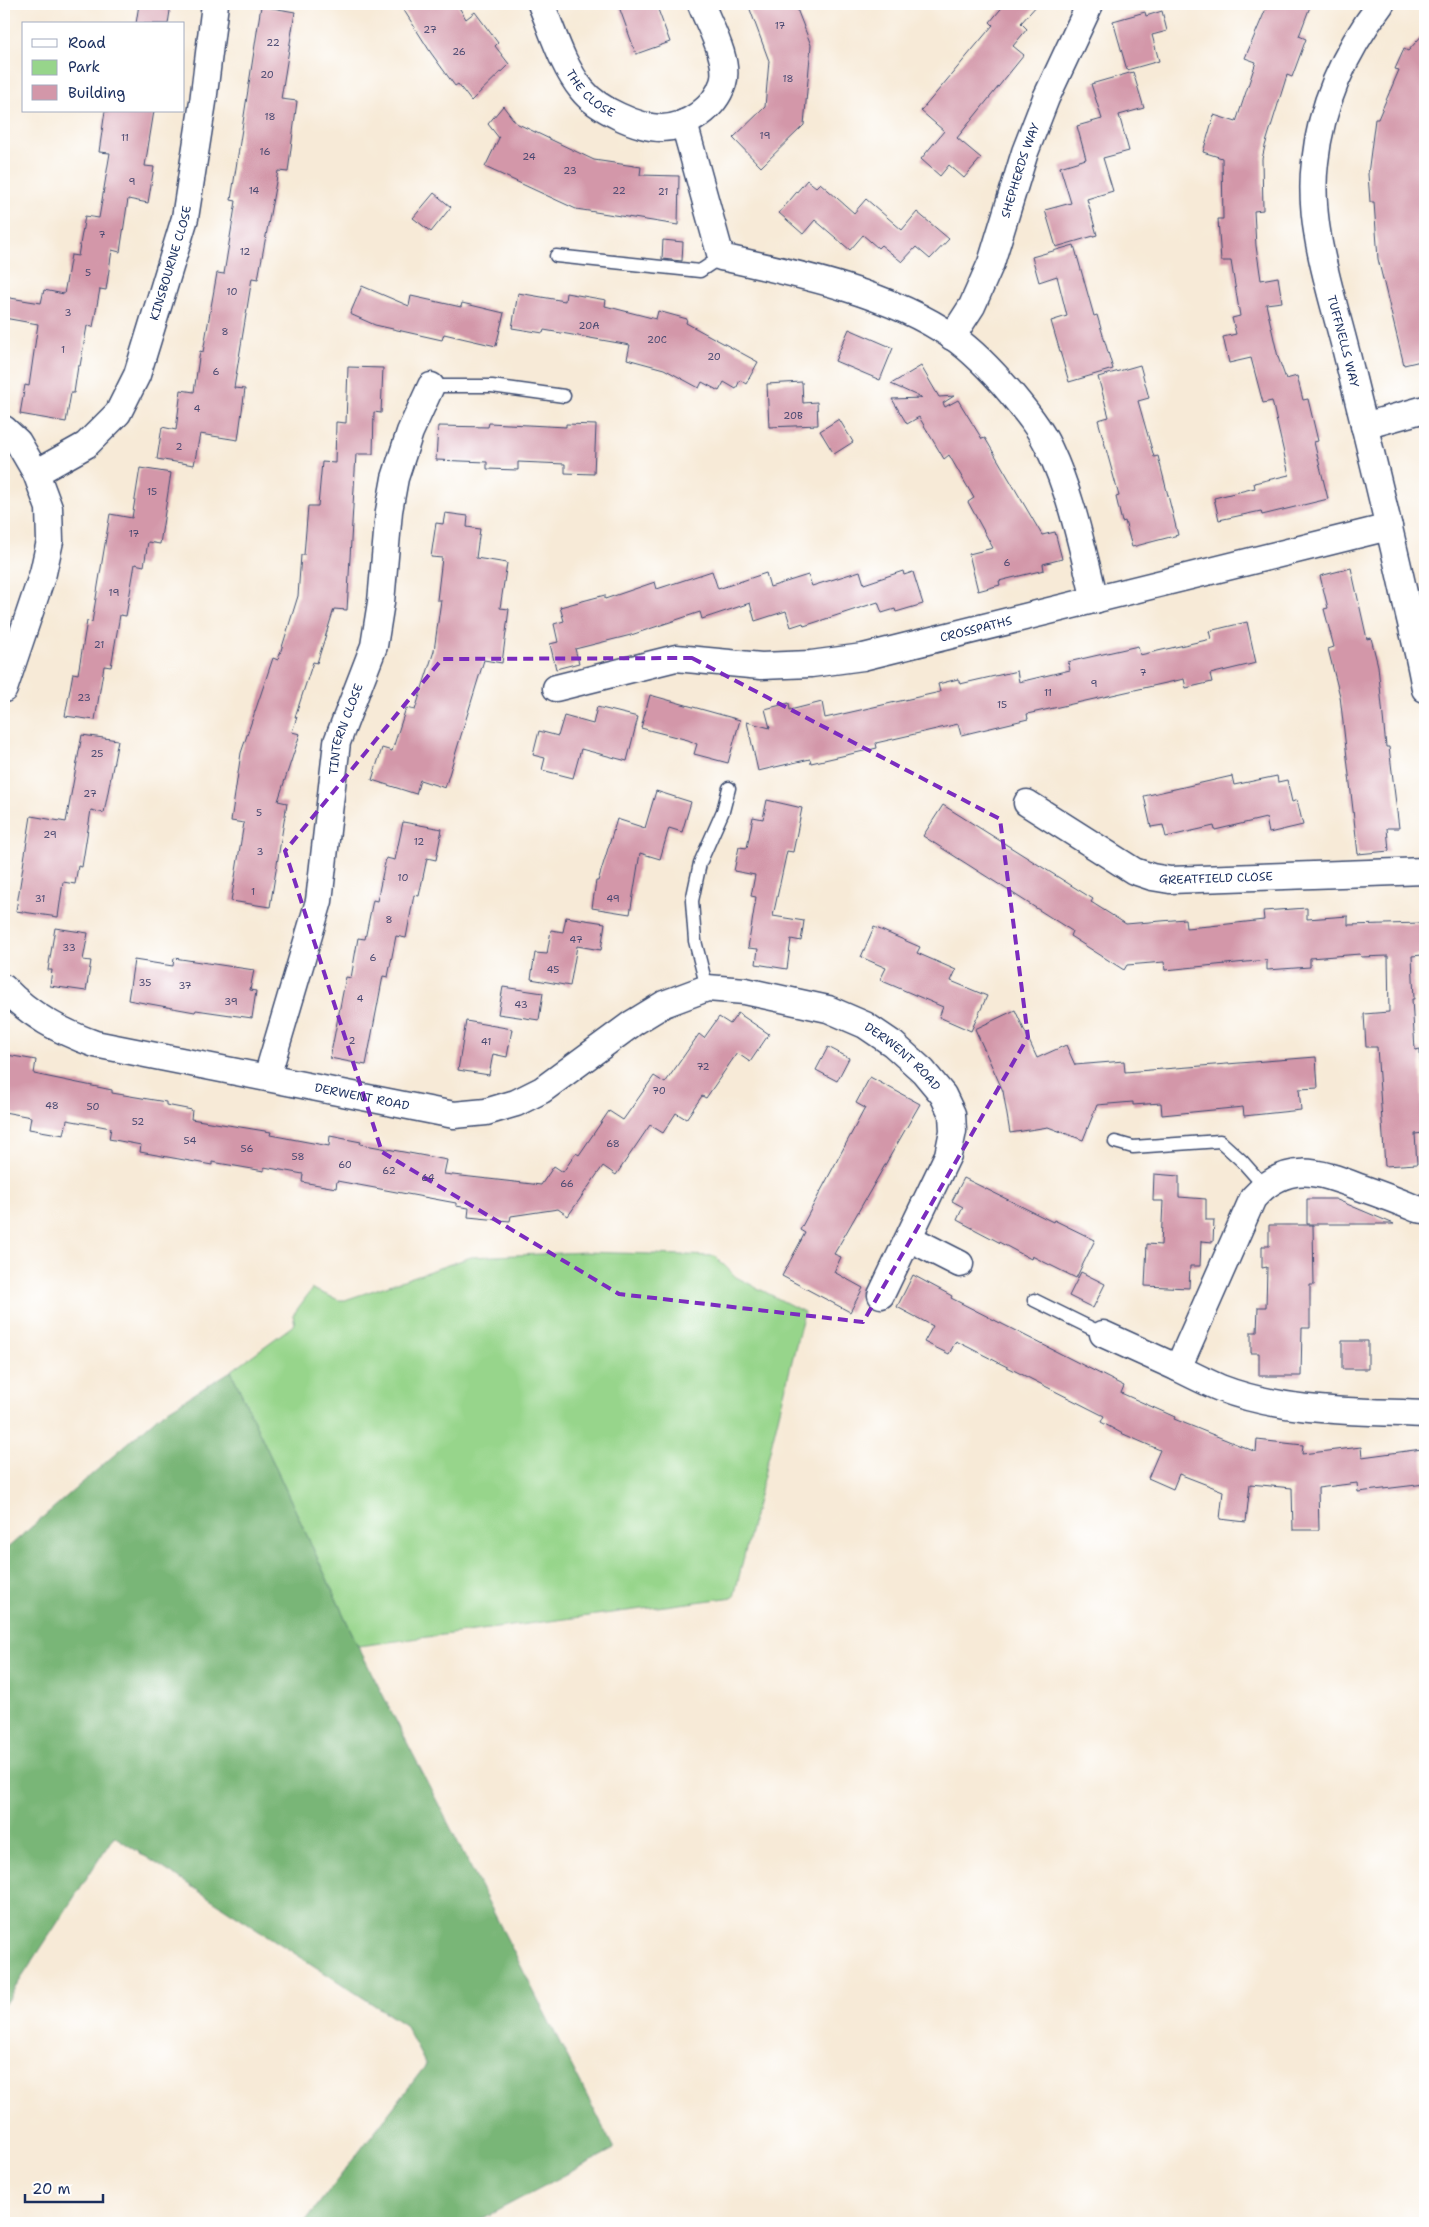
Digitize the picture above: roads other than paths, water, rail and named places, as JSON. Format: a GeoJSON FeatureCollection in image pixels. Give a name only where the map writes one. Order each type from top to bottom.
{"type":"FeatureCollection","features":[{"type":"Feature","properties":{"kind":"street","name":"KINSBOURNE CLOSE"},"geometry":{"type":"LineString","coordinates":[[36,472],[86,445],[118,413],[137,375],[185,218],[203,102],[215,4]]}},
{"type":"Feature","properties":{"kind":"street","name":"THE CLOSE"},"geometry":{"type":"LineString","coordinates":[[541,4],[566,64],[582,90],[603,109],[626,119],[662,128],[684,124],[701,114],[713,102],[724,82],[724,61],[701,4]]}},
{"type":"Feature","properties":{"kind":"street","name":"SHEPHERDS WAY"},"geometry":{"type":"LineString","coordinates":[[952,337],[972,306],[992,263],[1025,152],[1053,81],[1090,4]]}},
{"type":"Feature","properties":{"kind":"street","name":"TUFFNELLS WAY"},"geometry":{"type":"LineString","coordinates":[[1381,4],[1362,28],[1339,72],[1324,114],[1315,162],[1314,193],[1319,242],[1389,527],[1425,689]]}},
{"type":"Feature","properties":{"kind":"street"},"geometry":{"type":"LineString","coordinates":[[684,124],[721,258],[835,285],[899,308],[952,337],[992,371],[1024,408],[1049,446],[1069,496],[1095,600]]}},
{"type":"Feature","properties":{"kind":"street","name":"TINTERN CLOSE"},"geometry":{"type":"LineString","coordinates":[[266,1077],[318,901],[337,742],[374,646],[395,478],[410,432],[431,386]]}},
{"type":"Feature","properties":{"kind":"street"},"geometry":{"type":"LineString","coordinates":[[1364,426],[1425,410]]}},
{"type":"Feature","properties":{"kind":"street"},"geometry":{"type":"LineString","coordinates":[[4,429],[18,442],[36,472],[49,508],[50,541],[43,574],[4,689]]}},
{"type":"Feature","properties":{"kind":"street","name":"CROSSPATHS"},"geometry":{"type":"LineString","coordinates":[[556,688],[676,658],[761,666],[812,664],[863,657],[1389,527]]}},
{"type":"Feature","properties":{"kind":"street","name":"GREATFIELD CLOSE"},"geometry":{"type":"LineString","coordinates":[[1027,803],[1134,871],[1152,877],[1170,880],[1425,871]]}},
{"type":"Feature","properties":{"kind":"street","name":"DERWENT ROAD"},"geometry":{"type":"LineString","coordinates":[[4,988],[17,1001],[42,1020],[68,1034],[94,1044],[454,1116],[486,1112],[516,1103],[542,1090],[664,1004],[707,988],[746,991],[799,1001],[828,1009],[865,1025],[892,1044],[923,1071],[943,1095],[952,1114],[954,1131],[948,1155],[881,1295]]}},
{"type":"Feature","properties":{"kind":"street"},"geometry":{"type":"LineString","coordinates":[[1178,1368],[1253,1198],[1264,1186],[1293,1172],[1311,1172],[1334,1178],[1425,1210]]}},
{"type":"Feature","properties":{"kind":"street"},"geometry":{"type":"LineString","coordinates":[[909,1238],[968,1267]]}},
{"type":"Feature","properties":{"kind":"street"},"geometry":{"type":"LineString","coordinates":[[1103,1334],[1221,1388],[1275,1403],[1322,1410],[1425,1414]]}},
{"type":"Feature","properties":{"kind":"lane"},"geometry":{"type":"LineString","coordinates":[[556,256],[700,271],[721,258]]}},
{"type":"Feature","properties":{"kind":"lane"},"geometry":{"type":"LineString","coordinates":[[431,386],[492,386],[564,396]]}},
{"type":"Feature","properties":{"kind":"lane"},"geometry":{"type":"LineString","coordinates":[[707,988],[695,941],[692,901],[700,863],[723,811],[729,788]]}},
{"type":"Feature","properties":{"kind":"lane"},"geometry":{"type":"LineString","coordinates":[[1115,1142],[1133,1147],[1220,1141],[1242,1161],[1264,1186]]}},
{"type":"Feature","properties":{"kind":"lane"},"geometry":{"type":"LineString","coordinates":[[1034,1300],[1103,1334]]}}]}
